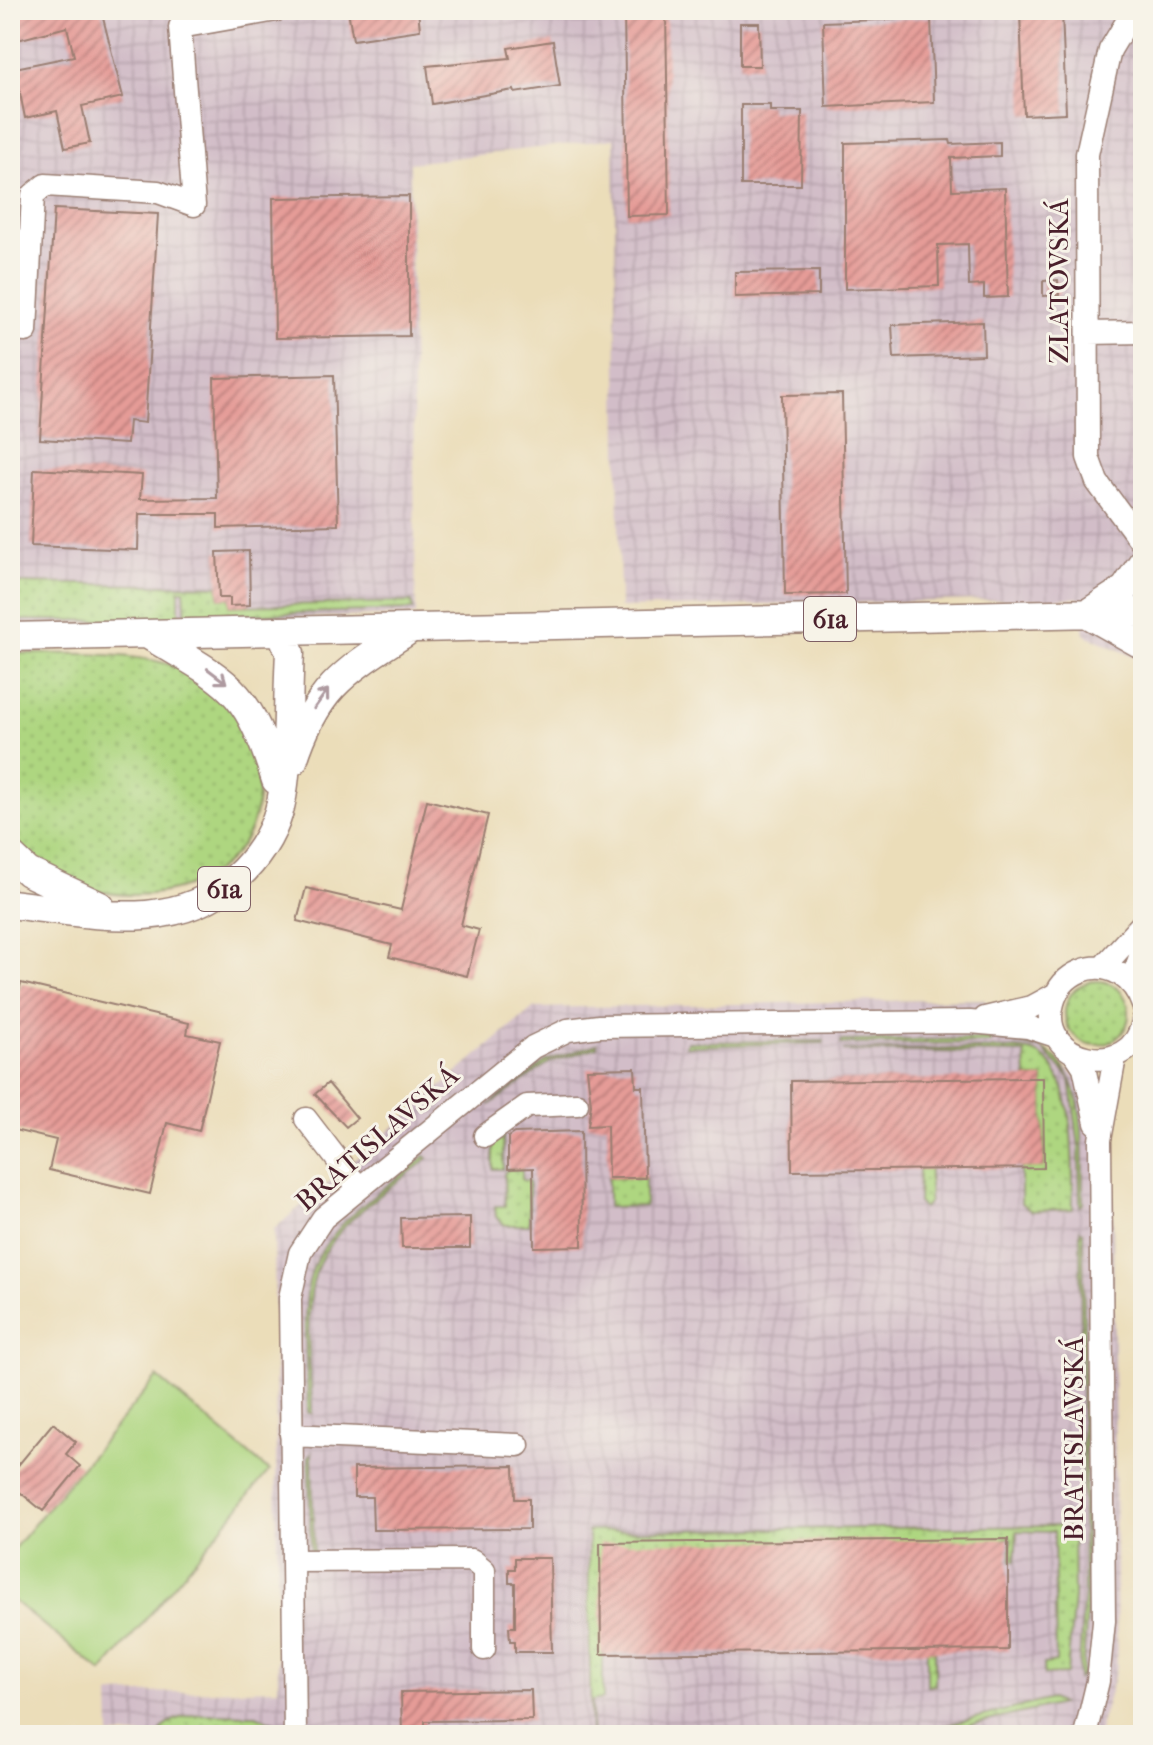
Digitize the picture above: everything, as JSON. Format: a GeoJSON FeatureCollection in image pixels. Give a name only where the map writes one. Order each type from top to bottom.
{"type":"FeatureCollection","features":[{"type":"Feature","properties":{"kind":"main road"},"geometry":{"type":"LineString","coordinates":[[1143,562],[1125,589],[1087,614],[1143,645]]}},
{"type":"Feature","properties":{"kind":"main road","name":"61a"},"geometry":{"type":"LineString","coordinates":[[10,637],[1143,612]]}},
{"type":"Feature","properties":{"kind":"main road","name":"61a"},"geometry":{"type":"LineString","coordinates":[[10,922],[69,922],[179,911],[222,890],[244,870],[266,841],[301,735],[324,693],[357,664],[409,630]]}},
{"type":"Feature","properties":{"kind":"main road","name":"61a"},"geometry":{"type":"LineString","coordinates":[[281,631],[271,653],[281,796]]}},
{"type":"Feature","properties":{"kind":"main road","name":"61a"},"geometry":{"type":"LineString","coordinates":[[150,636],[209,669],[236,692],[261,732],[281,796]]}},
{"type":"Feature","properties":{"kind":"main road"},"geometry":{"type":"LineString","coordinates":[[10,855],[28,872],[118,916]]}},
{"type":"Feature","properties":{"kind":"main road","name":"61a"},"geometry":{"type":"LineString","coordinates":[[10,889],[118,916]]}},
{"type":"Feature","properties":{"kind":"main road","name":"61a"},"geometry":{"type":"LineString","coordinates":[[10,904],[118,916]]}},
{"type":"Feature","properties":{"kind":"street"},"geometry":{"type":"LineString","coordinates":[[10,330],[26,331],[33,195],[45,185],[158,192],[194,205],[180,27],[276,10]]}},
{"type":"Feature","properties":{"kind":"street","name":"ZLATOVSKÁ"},"geometry":{"type":"LineString","coordinates":[[1134,10],[1110,50],[1087,154],[1091,470],[1107,498],[1143,545]]}},
{"type":"Feature","properties":{"kind":"street"},"geometry":{"type":"LineString","coordinates":[[1089,333],[1143,332]]}},
{"type":"Feature","properties":{"kind":"street"},"geometry":{"type":"LineString","coordinates":[[1102,968],[1143,923]]}},
{"type":"Feature","properties":{"kind":"street"},"geometry":{"type":"LineString","coordinates":[[1076,1055],[1089,1060],[1115,1057],[1132,1045],[1141,1008],[1143,949]]}},
{"type":"Feature","properties":{"kind":"street"},"geometry":{"type":"LineString","coordinates":[[1056,1036],[1051,1008],[1056,994],[1068,978],[1079,972],[1102,968],[1118,972],[1141,1008]]}},
{"type":"Feature","properties":{"kind":"street"},"geometry":{"type":"LineString","coordinates":[[970,1022],[1032,1007],[1056,994]]}},
{"type":"Feature","properties":{"kind":"street"},"geometry":{"type":"LineString","coordinates":[[970,1022],[1028,1027],[1056,1036],[1084,1067],[1100,1140]]}},
{"type":"Feature","properties":{"kind":"street","name":"BRATISLAVSKÁ"},"geometry":{"type":"LineString","coordinates":[[295,1735],[290,1298],[300,1253],[316,1226],[516,1060],[568,1030],[599,1026],[970,1022]]}},
{"type":"Feature","properties":{"kind":"street"},"geometry":{"type":"LineString","coordinates":[[1100,1140],[1115,1057]]}},
{"type":"Feature","properties":{"kind":"street"},"geometry":{"type":"LineString","coordinates":[[485,1136],[527,1106],[577,1104]]}},
{"type":"Feature","properties":{"kind":"street"},"geometry":{"type":"LineString","coordinates":[[306,1119],[359,1188]]}},
{"type":"Feature","properties":{"kind":"street","name":"BRATISLAVSKÁ"},"geometry":{"type":"LineString","coordinates":[[1085,1735],[1098,1681],[1104,1621],[1100,1140]]}},
{"type":"Feature","properties":{"kind":"street"},"geometry":{"type":"LineString","coordinates":[[291,1435],[518,1445]]}},
{"type":"Feature","properties":{"kind":"street"},"geometry":{"type":"LineString","coordinates":[[293,1561],[472,1560],[484,1570],[484,1649]]}},
{"type":"Feature","properties":{"kind":"shaded area"},"geometry":{"type":"Polygon","coordinates":[[[10,10],[169,10],[176,15],[207,10],[1143,10],[1143,661],[1084,634],[1079,598],[620,608],[614,139],[410,163],[416,615],[10,625],[10,10]]]}},
{"type":"Feature","properties":{"kind":"shaded area"},"geometry":{"type":"Polygon","coordinates":[[[983,999],[1112,1107],[1117,1666],[1098,1735],[110,1735],[109,1694],[278,1689],[274,1229],[533,1008],[983,999]]]}},
{"type":"Feature","properties":{"kind":"green space"},"geometry":{"type":"Polygon","coordinates":[[[10,583],[218,586],[219,598],[230,598],[230,606],[412,602],[413,610],[186,616],[184,590],[179,590],[179,621],[10,620],[10,583]]]}},
{"type":"Feature","properties":{"kind":"green space"},"geometry":{"type":"Polygon","coordinates":[[[10,653],[103,655],[151,660],[191,673],[223,696],[241,718],[258,784],[253,822],[236,852],[210,875],[177,889],[139,895],[99,891],[59,878],[10,842],[10,653]]]}},
{"type":"Feature","properties":{"kind":"green space"},"geometry":{"type":"Polygon","coordinates":[[[1091,981],[1103,981],[1120,990],[1127,1001],[1127,1025],[1120,1036],[1103,1045],[1091,1045],[1079,1040],[1070,1031],[1065,1019],[1065,1007],[1070,995],[1079,986],[1091,981]]]}},
{"type":"Feature","properties":{"kind":"green space"},"geometry":{"type":"Polygon","coordinates":[[[991,1039],[991,1043],[841,1044],[842,1041],[991,1039]]]}},
{"type":"Feature","properties":{"kind":"green space"},"geometry":{"type":"Polygon","coordinates":[[[687,1042],[824,1043],[685,1046],[687,1042]]]}},
{"type":"Feature","properties":{"kind":"green space"},"geometry":{"type":"Polygon","coordinates":[[[597,1044],[597,1047],[550,1062],[489,1105],[546,1061],[597,1044]]]}},
{"type":"Feature","properties":{"kind":"green space"},"geometry":{"type":"Polygon","coordinates":[[[989,1049],[1033,1052],[1048,1061],[1059,1077],[1070,1121],[1073,1209],[1031,1211],[1021,1203],[1021,1168],[1044,1167],[1043,1078],[1026,1078],[1025,1053],[843,1051],[989,1049]]]}},
{"type":"Feature","properties":{"kind":"green space"},"geometry":{"type":"Polygon","coordinates":[[[1043,1050],[1052,1055],[1069,1077],[1043,1050]]]}},
{"type":"Feature","properties":{"kind":"green space"},"geometry":{"type":"Polygon","coordinates":[[[1070,1081],[1081,1121],[1083,1204],[1080,1206],[1079,1146],[1070,1081]]]}},
{"type":"Feature","properties":{"kind":"green space"},"geometry":{"type":"Polygon","coordinates":[[[503,1132],[503,1169],[493,1169],[493,1144],[503,1132]]]}},
{"type":"Feature","properties":{"kind":"green space"},"geometry":{"type":"Polygon","coordinates":[[[425,1156],[428,1158],[377,1197],[344,1228],[319,1263],[310,1299],[312,1413],[308,1413],[305,1314],[309,1282],[316,1262],[326,1244],[356,1211],[425,1156]]]}},
{"type":"Feature","properties":{"kind":"green space"},"geometry":{"type":"Polygon","coordinates":[[[508,1169],[522,1169],[522,1180],[529,1181],[529,1225],[505,1225],[496,1217],[495,1206],[505,1206],[504,1174],[508,1169]]]}},
{"type":"Feature","properties":{"kind":"green space"},"geometry":{"type":"Polygon","coordinates":[[[919,1169],[930,1169],[929,1202],[924,1208],[918,1203],[919,1169]]]}},
{"type":"Feature","properties":{"kind":"green space"},"geometry":{"type":"Polygon","coordinates":[[[608,1178],[645,1178],[645,1206],[608,1207],[608,1178]]]}},
{"type":"Feature","properties":{"kind":"green space"},"geometry":{"type":"Polygon","coordinates":[[[1080,1230],[1083,1232],[1087,1612],[1082,1676],[1078,1679],[1084,1592],[1080,1230]]]}},
{"type":"Feature","properties":{"kind":"green space"},"geometry":{"type":"Polygon","coordinates":[[[157,1377],[269,1471],[102,1672],[10,1598],[10,1553],[157,1377]]]}},
{"type":"Feature","properties":{"kind":"green space"},"geometry":{"type":"Polygon","coordinates":[[[312,1453],[314,1565],[311,1566],[309,1456],[312,1453]]]}},
{"type":"Feature","properties":{"kind":"green space"},"geometry":{"type":"Polygon","coordinates":[[[1073,1526],[1074,1597],[1067,1674],[1044,1675],[1044,1664],[1056,1662],[1054,1532],[1017,1531],[1015,1561],[1011,1561],[1011,1538],[1008,1538],[603,1654],[603,1699],[592,1701],[591,1735],[588,1531],[1073,1526]]]}},
{"type":"Feature","properties":{"kind":"green space"},"geometry":{"type":"Polygon","coordinates":[[[927,1650],[935,1650],[935,1685],[927,1686],[927,1650]]]}},
{"type":"Feature","properties":{"kind":"green space"},"geometry":{"type":"Polygon","coordinates":[[[1051,1699],[1061,1704],[927,1735],[846,1735],[927,1730],[1051,1699]]]}},
{"type":"Feature","properties":{"kind":"green space"},"geometry":{"type":"Polygon","coordinates":[[[256,1715],[281,1726],[284,1735],[159,1735],[176,1719],[188,1716],[256,1715]]]}},
{"type":"Feature","properties":{"kind":"building"},"geometry":{"type":"Polygon","coordinates":[[[34,10],[101,10],[123,97],[82,106],[90,143],[65,148],[57,111],[25,118],[15,68],[74,56],[67,27],[10,42],[10,17],[34,10]]]}},
{"type":"Feature","properties":{"kind":"building"},"geometry":{"type":"Polygon","coordinates":[[[348,10],[418,10],[420,30],[353,40],[348,10]]]}},
{"type":"Feature","properties":{"kind":"building"},"geometry":{"type":"Polygon","coordinates":[[[624,10],[666,10],[669,215],[627,216],[624,10]]]}},
{"type":"Feature","properties":{"kind":"building"},"geometry":{"type":"Polygon","coordinates":[[[1062,11],[1066,113],[1024,115],[1020,12],[1062,11]]]}},
{"type":"Feature","properties":{"kind":"building"},"geometry":{"type":"Polygon","coordinates":[[[931,18],[934,102],[826,107],[823,22],[931,18]]]}},
{"type":"Feature","properties":{"kind":"building"},"geometry":{"type":"Polygon","coordinates":[[[740,23],[759,23],[760,66],[740,66],[740,23]]]}},
{"type":"Feature","properties":{"kind":"building"},"geometry":{"type":"Polygon","coordinates":[[[553,41],[560,86],[515,93],[514,90],[432,104],[427,66],[510,58],[508,48],[553,41]]]}},
{"type":"Feature","properties":{"kind":"building"},"geometry":{"type":"Polygon","coordinates":[[[741,105],[770,105],[770,111],[802,111],[801,185],[741,185],[741,105]]]}},
{"type":"Feature","properties":{"kind":"building"},"geometry":{"type":"Polygon","coordinates":[[[950,140],[951,144],[1000,142],[1000,156],[951,158],[952,190],[1005,188],[1008,297],[984,298],[984,285],[969,286],[968,244],[938,245],[939,286],[845,289],[845,143],[950,140]]]}},
{"type":"Feature","properties":{"kind":"building"},"geometry":{"type":"Polygon","coordinates":[[[409,196],[409,336],[275,338],[273,198],[409,196]]]}},
{"type":"Feature","properties":{"kind":"building"},"geometry":{"type":"Polygon","coordinates":[[[54,209],[158,214],[145,423],[129,421],[127,444],[40,439],[54,209]]]}},
{"type":"Feature","properties":{"kind":"building"},"geometry":{"type":"Polygon","coordinates":[[[819,271],[819,295],[735,297],[735,272],[819,271]]]}},
{"type":"Feature","properties":{"kind":"building"},"geometry":{"type":"Polygon","coordinates":[[[1058,280],[1059,295],[1043,296],[1043,281],[1058,280]]]}},
{"type":"Feature","properties":{"kind":"building"},"geometry":{"type":"Polygon","coordinates":[[[983,322],[984,355],[894,358],[892,325],[983,322]]]}},
{"type":"Feature","properties":{"kind":"building"},"geometry":{"type":"Polygon","coordinates":[[[334,375],[338,525],[218,528],[218,514],[139,514],[138,550],[31,546],[34,469],[142,475],[140,499],[217,498],[214,378],[334,375]]]}},
{"type":"Feature","properties":{"kind":"building"},"geometry":{"type":"Polygon","coordinates":[[[842,394],[846,594],[785,595],[782,395],[842,394]]]}},
{"type":"Feature","properties":{"kind":"building"},"geometry":{"type":"Polygon","coordinates":[[[249,551],[250,605],[230,606],[230,598],[219,598],[217,552],[249,551]]]}},
{"type":"Feature","properties":{"kind":"building"},"geometry":{"type":"Polygon","coordinates":[[[427,800],[488,815],[461,925],[479,930],[467,976],[389,957],[392,945],[297,921],[306,888],[401,910],[427,800]]]}},
{"type":"Feature","properties":{"kind":"building"},"geometry":{"type":"Polygon","coordinates":[[[21,983],[189,1023],[187,1034],[220,1041],[199,1131],[167,1123],[150,1194],[49,1170],[56,1140],[10,1129],[10,1027],[21,983]]]}},
{"type":"Feature","properties":{"kind":"building"},"geometry":{"type":"Polygon","coordinates":[[[635,1068],[636,1087],[643,1087],[645,1178],[608,1178],[607,1125],[588,1126],[591,1104],[587,1069],[635,1068]]]}},
{"type":"Feature","properties":{"kind":"building"},"geometry":{"type":"Polygon","coordinates":[[[1043,1078],[1044,1168],[792,1171],[791,1081],[1043,1078]]]}},
{"type":"Feature","properties":{"kind":"building"},"geometry":{"type":"Polygon","coordinates":[[[328,1083],[357,1118],[346,1127],[315,1094],[328,1083]]]}},
{"type":"Feature","properties":{"kind":"building"},"geometry":{"type":"Polygon","coordinates":[[[581,1131],[582,1246],[534,1247],[533,1168],[508,1169],[508,1137],[514,1133],[581,1131]]]}},
{"type":"Feature","properties":{"kind":"building"},"geometry":{"type":"Polygon","coordinates":[[[470,1217],[470,1248],[402,1248],[401,1218],[470,1217]]]}},
{"type":"Feature","properties":{"kind":"building"},"geometry":{"type":"Polygon","coordinates":[[[53,1423],[76,1442],[66,1454],[80,1466],[43,1511],[10,1484],[10,1475],[53,1423]]]}},
{"type":"Feature","properties":{"kind":"building"},"geometry":{"type":"Polygon","coordinates":[[[514,1466],[515,1499],[529,1499],[529,1529],[373,1530],[372,1497],[354,1497],[354,1468],[514,1466]]]}},
{"type":"Feature","properties":{"kind":"building"},"geometry":{"type":"Polygon","coordinates":[[[1008,1539],[1008,1650],[601,1654],[600,1543],[1008,1539]]]}},
{"type":"Feature","properties":{"kind":"building"},"geometry":{"type":"Polygon","coordinates":[[[515,1558],[550,1558],[552,1652],[515,1652],[515,1641],[510,1641],[509,1627],[515,1627],[515,1583],[509,1583],[509,1569],[515,1569],[515,1558]]]}},
{"type":"Feature","properties":{"kind":"building"},"geometry":{"type":"Polygon","coordinates":[[[531,1690],[532,1720],[425,1721],[425,1735],[402,1735],[401,1692],[531,1690]]]}}]}
